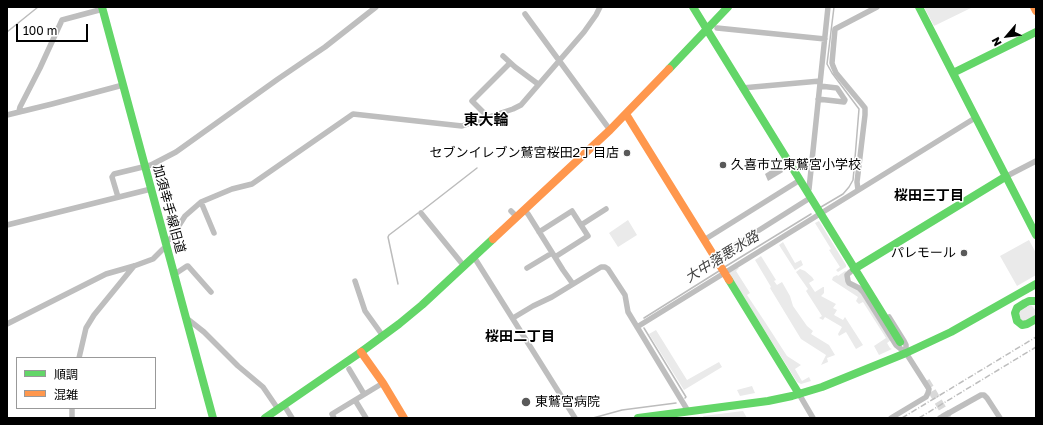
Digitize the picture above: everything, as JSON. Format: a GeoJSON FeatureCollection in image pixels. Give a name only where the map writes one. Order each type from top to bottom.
{"type":"FeatureCollection","features":[{"type":"Feature","properties":{"kind":"street"},"geometry":{"type":"LineString","coordinates":[[118,197],[112,177],[114,174],[151,165],[176,152],[325,47],[376,7]]}},
{"type":"Feature","properties":{"kind":"street"},"geometry":{"type":"LineString","coordinates":[[7,324],[106,274],[153,259],[166,245],[185,216],[201,202],[252,184],[353,114],[462,126],[514,109],[521,104],[584,32],[600,7]]}},
{"type":"Feature","properties":{"kind":"street"},"geometry":{"type":"LineString","coordinates":[[693,7],[900,342]]}},
{"type":"Feature","properties":{"kind":"street"},"geometry":{"type":"LineString","coordinates":[[265,418],[361,352],[422,305],[474,257],[514,214],[524,210],[610,130],[728,7]]}},
{"type":"Feature","properties":{"kind":"street"},"geometry":{"type":"LineString","coordinates":[[808,195],[828,7]]}},
{"type":"Feature","properties":{"kind":"street"},"geometry":{"type":"LineString","coordinates":[[858,190],[857,182],[865,115],[864,108],[836,73],[833,66],[835,29],[877,7]]}},
{"type":"Feature","properties":{"kind":"street"},"geometry":{"type":"LineString","coordinates":[[919,7],[1036,235]]}},
{"type":"Feature","properties":{"kind":"street"},"geometry":{"type":"LineString","coordinates":[[1034,7],[1036,11]]}},
{"type":"Feature","properties":{"kind":"street"},"geometry":{"type":"LineString","coordinates":[[19,111],[62,20],[102,8]]}},
{"type":"Feature","properties":{"kind":"street","name":"加須幸手線旧道"},"geometry":{"type":"LineString","coordinates":[[102,8],[213,418]]}},
{"type":"Feature","properties":{"kind":"street"},"geometry":{"type":"LineString","coordinates":[[525,14],[610,130]]}},
{"type":"Feature","properties":{"kind":"street"},"geometry":{"type":"LineString","coordinates":[[717,28],[825,39]]}},
{"type":"Feature","properties":{"kind":"street"},"geometry":{"type":"LineString","coordinates":[[952,73],[1036,32]]}},
{"type":"Feature","properties":{"kind":"street"},"geometry":{"type":"LineString","coordinates":[[503,56],[538,84]]}},
{"type":"Feature","properties":{"kind":"street"},"geometry":{"type":"LineString","coordinates":[[487,118],[472,101],[510,63]]}},
{"type":"Feature","properties":{"kind":"street"},"geometry":{"type":"LineString","coordinates":[[742,88],[820,84],[837,88],[845,100],[844,102],[818,99]]}},
{"type":"Feature","properties":{"kind":"street"},"geometry":{"type":"LineString","coordinates":[[7,115],[123,85]]}},
{"type":"Feature","properties":{"kind":"street"},"geometry":{"type":"LineString","coordinates":[[626,114],[813,418]]}},
{"type":"Feature","properties":{"kind":"street"},"geometry":{"type":"LineString","coordinates":[[637,327],[722,270],[820,213],[975,118]]}},
{"type":"Feature","properties":{"kind":"street"},"geometry":{"type":"LineString","coordinates":[[891,418],[926,396],[929,389],[906,353],[896,345],[861,290],[848,281],[847,275],[854,269],[1005,177],[1036,162]]}},
{"type":"Feature","properties":{"kind":"street"},"geometry":{"type":"LineString","coordinates":[[704,240],[800,180]]}},
{"type":"Feature","properties":{"kind":"street"},"geometry":{"type":"LineString","coordinates":[[7,225],[151,189]]}},
{"type":"Feature","properties":{"kind":"street"},"geometry":{"type":"LineString","coordinates":[[715,258],[808,195]]}},
{"type":"Feature","properties":{"kind":"street"},"geometry":{"type":"LineString","coordinates":[[201,202],[214,233]]}},
{"type":"Feature","properties":{"kind":"street"},"geometry":{"type":"LineString","coordinates":[[581,225],[606,209]]}},
{"type":"Feature","properties":{"kind":"street"},"geometry":{"type":"LineString","coordinates":[[524,210],[574,284]]}},
{"type":"Feature","properties":{"kind":"street"},"geometry":{"type":"LineString","coordinates":[[527,268],[588,236],[572,211],[538,232]]}},
{"type":"Feature","properties":{"kind":"street"},"geometry":{"type":"LineString","coordinates":[[421,214],[464,266]]}},
{"type":"Feature","properties":{"kind":"street"},"geometry":{"type":"LineString","coordinates":[[474,257],[575,418]]}},
{"type":"Feature","properties":{"kind":"street"},"geometry":{"type":"LineString","coordinates":[[79,357],[86,328],[99,309],[134,266]]}},
{"type":"Feature","properties":{"kind":"street"},"geometry":{"type":"LineString","coordinates":[[174,274],[188,266],[210,292]]}},
{"type":"Feature","properties":{"kind":"street"},"geometry":{"type":"LineString","coordinates":[[513,318],[552,297],[601,267],[605,267],[608,269],[625,295],[628,312],[688,411]]}},
{"type":"Feature","properties":{"kind":"street"},"geometry":{"type":"LineString","coordinates":[[854,269],[860,272],[904,341],[906,345],[906,353]]}},
{"type":"Feature","properties":{"kind":"street"},"geometry":{"type":"LineString","coordinates":[[355,281],[365,311],[383,336]]}},
{"type":"Feature","properties":{"kind":"street"},"geometry":{"type":"LineString","coordinates":[[643,418],[768,401],[822,387],[906,353],[956,329],[1036,284]]}},
{"type":"Feature","properties":{"kind":"street"},"geometry":{"type":"LineString","coordinates":[[1036,301],[1025,303],[1017,308],[1015,313],[1017,321],[1022,325],[1036,319]]}},
{"type":"Feature","properties":{"kind":"street"},"geometry":{"type":"LineString","coordinates":[[185,316],[204,332],[238,366],[263,387],[292,418]]}},
{"type":"Feature","properties":{"kind":"street"},"geometry":{"type":"LineString","coordinates":[[361,352],[383,383],[404,418]]}},
{"type":"Feature","properties":{"kind":"street"},"geometry":{"type":"LineString","coordinates":[[349,369],[364,394]]}},
{"type":"Feature","properties":{"kind":"street"},"geometry":{"type":"LineString","coordinates":[[334,418],[332,414],[383,383]]}},
{"type":"Feature","properties":{"kind":"street"},"geometry":{"type":"LineString","coordinates":[[941,418],[951,415],[981,395],[988,398],[1000,418]]}},
{"type":"Feature","properties":{"kind":"street"},"geometry":{"type":"LineString","coordinates":[[355,400],[366,418]]}},
{"type":"Feature","properties":{"kind":"shaded area"},"geometry":{"type":"Polygon","coordinates":[[[924,7],[973,7],[934,26],[924,7]]]}},
{"type":"Feature","properties":{"kind":"shaded area"},"geometry":{"type":"Polygon","coordinates":[[[779,165],[783,172],[768,181],[765,174],[779,165]]]}},
{"type":"Feature","properties":{"kind":"shaded area"},"geometry":{"type":"Polygon","coordinates":[[[628,220],[637,235],[618,247],[609,233],[628,220]]]}},
{"type":"Feature","properties":{"kind":"shaded area"},"geometry":{"type":"Polygon","coordinates":[[[819,221],[846,265],[846,267],[838,272],[836,270],[840,267],[815,223],[819,221]]]}},
{"type":"Feature","properties":{"kind":"shaded area"},"geometry":{"type":"Polygon","coordinates":[[[1029,240],[1036,253],[1036,275],[1017,286],[1000,256],[1029,240]]]}},
{"type":"Feature","properties":{"kind":"shaded area"},"geometry":{"type":"Polygon","coordinates":[[[783,242],[795,263],[801,260],[803,265],[795,270],[779,245],[783,242]]]}},
{"type":"Feature","properties":{"kind":"shaded area"},"geometry":{"type":"Polygon","coordinates":[[[761,256],[776,280],[774,281],[777,285],[782,282],[790,296],[793,306],[807,326],[813,331],[811,334],[829,345],[835,355],[827,358],[828,362],[821,365],[826,355],[801,339],[755,260],[761,256]]]}},
{"type":"Feature","properties":{"kind":"shaded area"},"geometry":{"type":"Polygon","coordinates":[[[737,267],[739,268],[736,271],[750,293],[747,295],[787,356],[801,365],[795,369],[802,381],[809,377],[811,381],[801,384],[797,382],[730,275],[730,271],[737,267]]]}},
{"type":"Feature","properties":{"kind":"shaded area"},"geometry":{"type":"Polygon","coordinates":[[[800,269],[805,271],[814,280],[809,283],[815,292],[824,287],[824,293],[821,296],[836,304],[833,308],[837,310],[834,315],[843,320],[845,317],[863,345],[856,349],[846,332],[839,336],[838,334],[842,327],[825,317],[823,320],[819,318],[822,316],[806,291],[808,289],[796,272],[800,269]]]}},
{"type":"Feature","properties":{"kind":"shaded area"},"geometry":{"type":"Polygon","coordinates":[[[845,271],[847,272],[845,278],[859,290],[891,340],[887,343],[892,349],[879,355],[874,346],[886,338],[863,302],[859,304],[856,301],[858,297],[832,280],[833,277],[838,276],[845,271]]]}},
{"type":"Feature","properties":{"kind":"shaded area"},"geometry":{"type":"Polygon","coordinates":[[[1027,305],[1031,305],[1033,307],[1036,311],[1036,316],[1025,322],[1021,320],[1018,311],[1027,305]]]}},
{"type":"Feature","properties":{"kind":"shaded area"},"geometry":{"type":"Polygon","coordinates":[[[656,330],[687,380],[719,362],[722,367],[684,390],[649,334],[656,330]]]}},
{"type":"Feature","properties":{"kind":"shaded area"},"geometry":{"type":"Polygon","coordinates":[[[752,386],[755,393],[740,396],[737,390],[752,386]]]}},
{"type":"Feature","properties":{"kind":"shaded area"},"geometry":{"type":"Polygon","coordinates":[[[743,411],[747,418],[704,418],[703,416],[743,411]]]}},
{"type":"Feature","properties":{"kind":"waterway"},"geometry":{"type":"LineString","coordinates":[[7,32],[38,7]]}},
{"type":"Feature","properties":{"kind":"waterway","name":"大中落悪水路"},"geometry":{"type":"LineString","coordinates":[[821,207],[843,194],[853,180],[859,109],[827,64],[834,7]]}},
{"type":"Feature","properties":{"kind":"waterway"},"geometry":{"type":"LineString","coordinates":[[423,210],[477,168]]}},
{"type":"Feature","properties":{"kind":"waterway"},"geometry":{"type":"LineString","coordinates":[[398,284],[388,237],[418,213]]}},
{"type":"Feature","properties":{"kind":"waterway","name":"大中落悪水路"},"geometry":{"type":"LineString","coordinates":[[723,268],[811,214]]}},
{"type":"Feature","properties":{"kind":"waterway","name":"大中落悪水路"},"geometry":{"type":"LineString","coordinates":[[644,318],[719,271]]}},
{"type":"Feature","properties":{"kind":"waterway","name":"大中落悪水路"},"geometry":{"type":"LineString","coordinates":[[644,328],[686,397],[685,398]]}},
{"type":"Feature","properties":{"kind":"waterway","name":"大中落悪水路"},"geometry":{"type":"LineString","coordinates":[[593,418],[622,410],[676,403]]}},
{"type":"Feature","properties":{"kind":"tunnel"},"geometry":{"type":"LineString","coordinates":[[926,381],[948,418]]}},
{"type":"Feature","properties":{"kind":"railway"},"geometry":{"type":"LineString","coordinates":[[902,418],[1036,337]]}},
{"type":"Feature","properties":{"kind":"railway"},"geometry":{"type":"LineString","coordinates":[[919,418],[1036,347]]}},
{"type":"Feature","properties":{"kind":"traffic: fast"},"geometry":{"type":"LineString","coordinates":[[102,7],[213,418]]}},
{"type":"Feature","properties":{"kind":"traffic: fast"},"geometry":{"type":"LineString","coordinates":[[693,7],[900,342]]}},
{"type":"Feature","properties":{"kind":"traffic: fast"},"geometry":{"type":"LineString","coordinates":[[669,69],[728,7]]}},
{"type":"Feature","properties":{"kind":"traffic: fast"},"geometry":{"type":"LineString","coordinates":[[919,7],[1036,235]]}},
{"type":"Feature","properties":{"kind":"traffic: fast"},"geometry":{"type":"LineString","coordinates":[[953,73],[1036,32]]}},
{"type":"Feature","properties":{"kind":"traffic: fast"},"geometry":{"type":"LineString","coordinates":[[854,269],[1005,177]]}},
{"type":"Feature","properties":{"kind":"traffic: fast"},"geometry":{"type":"LineString","coordinates":[[265,418],[399,324],[422,305],[493,239]]}},
{"type":"Feature","properties":{"kind":"traffic: fast"},"geometry":{"type":"LineString","coordinates":[[729,280],[799,394]]}},
{"type":"Feature","properties":{"kind":"traffic: fast"},"geometry":{"type":"LineString","coordinates":[[638,418],[768,401],[822,387],[906,353],[951,332],[1036,284]]}},
{"type":"Feature","properties":{"kind":"traffic: fast"},"geometry":{"type":"LineString","coordinates":[[1036,301],[1029,301],[1025,303],[1017,308],[1015,313],[1017,321],[1022,325],[1036,319]]}},
{"type":"Feature","properties":{"kind":"traffic: slow"},"geometry":{"type":"LineString","coordinates":[[1034,7],[1036,11]]}},
{"type":"Feature","properties":{"kind":"traffic: slow"},"geometry":{"type":"LineString","coordinates":[[493,239],[610,130],[669,69]]}},
{"type":"Feature","properties":{"kind":"traffic: slow"},"geometry":{"type":"LineString","coordinates":[[626,114],[729,280]]}},
{"type":"Feature","properties":{"kind":"traffic: slow"},"geometry":{"type":"LineString","coordinates":[[361,352],[383,383],[404,418]]}},
{"type":"Feature","properties":{"kind":"place","name":"セブンイレブン鷲宮桜田2丁目店"},"geometry":{"type":"Point","coordinates":[627,153]}},
{"type":"Feature","properties":{"kind":"place","name":"久喜市立東鷲宮小学校"},"geometry":{"type":"Point","coordinates":[723,165]}},
{"type":"Feature","properties":{"kind":"place","name":"パレモール"},"geometry":{"type":"Point","coordinates":[964,253]}},
{"type":"Feature","properties":{"kind":"place","name":"東鷲宮病院"},"geometry":{"type":"Point","coordinates":[526,402]}},
{"type":"Feature","properties":{"kind":"district","name":"東大輪"},"geometry":{"type":"Point","coordinates":[486,120]}},
{"type":"Feature","properties":{"kind":"district","name":"桜田三丁目"},"geometry":{"type":"Point","coordinates":[929,196]}},
{"type":"Feature","properties":{"kind":"district","name":"桜田二丁目"},"geometry":{"type":"Point","coordinates":[520,337]}}]}
